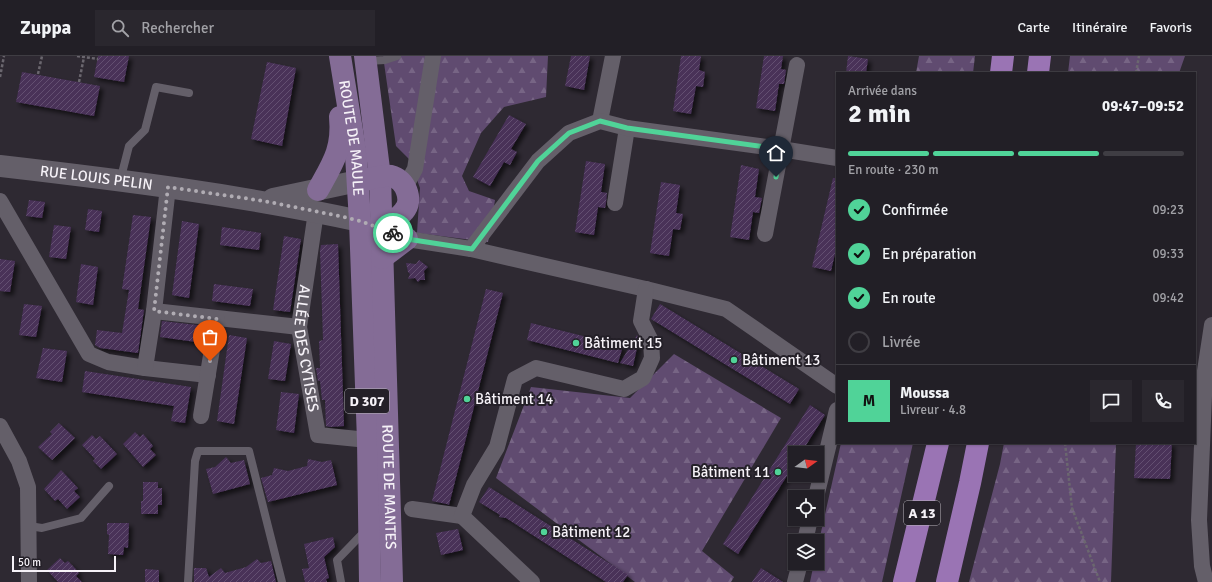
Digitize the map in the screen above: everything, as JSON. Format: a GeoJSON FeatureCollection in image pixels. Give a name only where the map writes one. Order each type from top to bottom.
{"type":"FeatureCollection","features":[{"type":"Feature","properties":{"kind":"highway"},"geometry":{"type":"LineString","coordinates":[[1001,72],[1003,56]]}},
{"type":"Feature","properties":{"kind":"highway"},"geometry":{"type":"LineString","coordinates":[[1038,72],[1040,56]]}},
{"type":"Feature","properties":{"kind":"highway","name":"A 13"},"geometry":{"type":"LineString","coordinates":[[904,582],[938,444]]}},
{"type":"Feature","properties":{"kind":"highway","name":"A 13"},"geometry":{"type":"LineString","coordinates":[[947,582],[978,444]]}},
{"type":"Feature","properties":{"kind":"main road","name":"ROUTE DE MAULE"},"geometry":{"type":"LineString","coordinates":[[340,56],[356,155],[360,221]]}},
{"type":"Feature","properties":{"kind":"main road","name":"ROUTE DE MAULE"},"geometry":{"type":"LineString","coordinates":[[366,59],[380,176]]}},
{"type":"Feature","properties":{"kind":"main road"},"geometry":{"type":"LineString","coordinates":[[317,201],[339,148],[341,130],[338,93],[345,85]]}},
{"type":"Feature","properties":{"kind":"main road"},"geometry":{"type":"LineString","coordinates":[[358,181],[380,176],[389,176],[402,183],[408,197],[405,211],[381,228],[360,221]]}},
{"type":"Feature","properties":{"kind":"main road","name":"ROUTE DE MANTES"},"geometry":{"type":"LineString","coordinates":[[380,176],[392,582]]}},
{"type":"Feature","properties":{"kind":"main road","name":"ROUTE DE MANTES"},"geometry":{"type":"LineString","coordinates":[[360,221],[368,440],[370,582]]}},
{"type":"Feature","properties":{"kind":"main road"},"geometry":{"type":"LineString","coordinates":[[382,258],[407,239]]}},
{"type":"Feature","properties":{"kind":"street"},"geometry":{"type":"LineString","coordinates":[[405,187],[415,169],[433,56]]}},
{"type":"Feature","properties":{"kind":"street"},"geometry":{"type":"LineString","coordinates":[[600,121],[613,56]]}},
{"type":"Feature","properties":{"kind":"street"},"geometry":{"type":"LineString","coordinates":[[765,234],[797,65]]}},
{"type":"Feature","properties":{"kind":"street"},"geometry":{"type":"LineString","coordinates":[[472,249],[538,161],[569,133],[600,121],[627,128],[836,158]]}},
{"type":"Feature","properties":{"kind":"street"},"geometry":{"type":"LineString","coordinates":[[615,203],[627,128]]}},
{"type":"Feature","properties":{"kind":"street","name":"RUE LOUIS PELIN"},"geometry":{"type":"LineString","coordinates":[[0,166],[168,187],[264,201],[317,201],[360,221]]}},
{"type":"Feature","properties":{"kind":"street","name":"RUE LOUIS PELIN"},"geometry":{"type":"LineString","coordinates":[[317,201],[358,181]]}},
{"type":"Feature","properties":{"kind":"street"},"geometry":{"type":"LineString","coordinates":[[145,368],[154,311],[168,187]]}},
{"type":"Feature","properties":{"kind":"street"},"geometry":{"type":"LineString","coordinates":[[0,201],[88,354],[108,362],[208,375]]}},
{"type":"Feature","properties":{"kind":"street","name":"ALLÉE DES CYTISES"},"geometry":{"type":"LineString","coordinates":[[317,201],[299,327],[318,435],[368,440]]}},
{"type":"Feature","properties":{"kind":"street"},"geometry":{"type":"LineString","coordinates":[[381,228],[407,239],[472,249],[726,309],[836,385]]}},
{"type":"Feature","properties":{"kind":"street"},"geometry":{"type":"LineString","coordinates":[[462,516],[474,485],[497,447],[515,379],[536,368],[624,389],[643,378],[652,358],[651,341],[641,321],[646,289]]}},
{"type":"Feature","properties":{"kind":"street"},"geometry":{"type":"LineString","coordinates":[[154,311],[299,327]]}},
{"type":"Feature","properties":{"kind":"street"},"geometry":{"type":"LineString","coordinates":[[201,416],[217,319]]}},
{"type":"Feature","properties":{"kind":"street"},"geometry":{"type":"LineString","coordinates":[[1206,582],[1202,566],[1199,520],[1205,371],[1212,324]]}},
{"type":"Feature","properties":{"kind":"street"},"geometry":{"type":"LineString","coordinates":[[818,490],[836,414]]}},
{"type":"Feature","properties":{"kind":"street"},"geometry":{"type":"LineString","coordinates":[[0,426],[19,461],[28,487],[28,582]]}},
{"type":"Feature","properties":{"kind":"street"},"geometry":{"type":"LineString","coordinates":[[412,509],[462,516],[532,582]]}},
{"type":"Feature","properties":{"kind":"street"},"geometry":{"type":"LineString","coordinates":[[795,582],[798,570]]}},
{"type":"Feature","properties":{"kind":"lane"},"geometry":{"type":"LineString","coordinates":[[366,59],[385,60],[397,56]]}},
{"type":"Feature","properties":{"kind":"lane"},"geometry":{"type":"LineString","coordinates":[[120,181],[129,146],[145,130],[156,87],[189,93]]}},
{"type":"Feature","properties":{"kind":"lane"},"geometry":{"type":"LineString","coordinates":[[188,582],[195,461],[198,451],[249,451],[282,582]]}},
{"type":"Feature","properties":{"kind":"lane"},"geometry":{"type":"LineString","coordinates":[[29,526],[42,528],[81,518],[109,486]]}},
{"type":"Feature","properties":{"kind":"lane"},"geometry":{"type":"LineString","coordinates":[[341,582],[337,560],[370,526]]}},
{"type":"Feature","properties":{"kind":"path"},"geometry":{"type":"LineString","coordinates":[[0,78],[4,56]]}},
{"type":"Feature","properties":{"kind":"path"},"geometry":{"type":"LineString","coordinates":[[38,74],[42,56]]}},
{"type":"Feature","properties":{"kind":"path"},"geometry":{"type":"LineString","coordinates":[[77,56],[98,59]]}},
{"type":"Feature","properties":{"kind":"path"},"geometry":{"type":"LineString","coordinates":[[1136,72],[1139,56]]}},
{"type":"Feature","properties":{"kind":"path"},"geometry":{"type":"LineString","coordinates":[[80,82],[84,57]]}},
{"type":"Feature","properties":{"kind":"path"},"geometry":{"type":"LineString","coordinates":[[1065,444],[1072,508],[1100,582]]}},
{"type":"Feature","properties":{"kind":"green space"},"geometry":{"type":"Polygon","coordinates":[[[383,56],[548,56],[546,97],[504,107],[481,133],[462,176],[469,191],[495,200],[488,242],[417,233],[420,188],[410,160],[396,146],[383,56]]]}},
{"type":"Feature","properties":{"kind":"green space"},"geometry":{"type":"Polygon","coordinates":[[[919,56],[975,56],[973,72],[916,72],[919,56]]]}},
{"type":"Feature","properties":{"kind":"green space"},"geometry":{"type":"Polygon","coordinates":[[[1070,56],[1185,56],[1179,72],[1068,72],[1070,56]]]}},
{"type":"Feature","properties":{"kind":"green space"},"geometry":{"type":"Polygon","coordinates":[[[674,354],[781,418],[702,551],[734,577],[731,582],[635,582],[496,478],[531,387],[630,398],[674,354]]]}},
{"type":"Feature","properties":{"kind":"green space"},"geometry":{"type":"Polygon","coordinates":[[[841,444],[913,444],[882,582],[810,582],[813,570],[824,570],[824,534],[821,534],[822,526],[824,526],[824,519],[841,444]]]}},
{"type":"Feature","properties":{"kind":"green space"},"geometry":{"type":"Polygon","coordinates":[[[1004,444],[1116,444],[1111,582],[969,582],[1004,444]]]}},
{"type":"Feature","properties":{"kind":"building"},"geometry":{"type":"Polygon","coordinates":[[[98,56],[129,56],[124,82],[94,77],[98,56]]]}},
{"type":"Feature","properties":{"kind":"building"},"geometry":{"type":"Polygon","coordinates":[[[571,56],[590,56],[584,90],[565,86],[571,56]]]}},
{"type":"Feature","properties":{"kind":"building"},"geometry":{"type":"Polygon","coordinates":[[[681,56],[701,56],[699,70],[705,72],[703,87],[696,86],[691,114],[673,111],[681,56]]]}},
{"type":"Feature","properties":{"kind":"building"},"geometry":{"type":"Polygon","coordinates":[[[764,56],[783,56],[781,69],[786,70],[784,84],[779,84],[775,111],[756,108],[764,56]]]}},
{"type":"Feature","properties":{"kind":"building"},"geometry":{"type":"Polygon","coordinates":[[[848,56],[868,59],[866,72],[846,72],[848,56]]]}},
{"type":"Feature","properties":{"kind":"building"},"geometry":{"type":"Polygon","coordinates":[[[267,62],[296,68],[282,146],[251,139],[267,62]]]}},
{"type":"Feature","properties":{"kind":"building"},"geometry":{"type":"Polygon","coordinates":[[[22,72],[100,86],[94,116],[16,102],[22,72]]]}},
{"type":"Feature","properties":{"kind":"building"},"geometry":{"type":"Polygon","coordinates":[[[509,115],[526,124],[511,149],[517,152],[510,165],[504,162],[490,186],[473,177],[509,115]]]}},
{"type":"Feature","properties":{"kind":"building"},"geometry":{"type":"Polygon","coordinates":[[[586,161],[605,164],[601,192],[607,193],[606,203],[605,208],[598,207],[594,235],[575,232],[586,161]]]}},
{"type":"Feature","properties":{"kind":"building"},"geometry":{"type":"Polygon","coordinates":[[[741,165],[759,169],[755,197],[762,198],[759,213],[753,212],[749,240],[730,237],[741,165]]]}},
{"type":"Feature","properties":{"kind":"building"},"geometry":{"type":"Polygon","coordinates":[[[833,178],[836,178],[836,249],[831,271],[812,267],[833,178]]]}},
{"type":"Feature","properties":{"kind":"building"},"geometry":{"type":"Polygon","coordinates":[[[661,182],[680,185],[676,213],[683,214],[680,230],[673,229],[669,256],[650,253],[661,182]]]}},
{"type":"Feature","properties":{"kind":"building"},"geometry":{"type":"Polygon","coordinates":[[[29,200],[45,202],[42,218],[26,216],[29,200]]]}},
{"type":"Feature","properties":{"kind":"building"},"geometry":{"type":"Polygon","coordinates":[[[88,209],[102,211],[99,232],[85,230],[88,209]]]}},
{"type":"Feature","properties":{"kind":"building"},"geometry":{"type":"Polygon","coordinates":[[[133,215],[151,217],[138,309],[144,310],[138,353],[100,348],[95,345],[97,330],[122,333],[129,290],[122,289],[133,215]]]}},
{"type":"Feature","properties":{"kind":"building"},"geometry":{"type":"Polygon","coordinates":[[[182,221],[199,224],[189,298],[172,295],[182,221]]]}},
{"type":"Feature","properties":{"kind":"building"},"geometry":{"type":"Polygon","coordinates":[[[54,225],[71,227],[66,259],[49,257],[54,225]]]}},
{"type":"Feature","properties":{"kind":"building"},"geometry":{"type":"Polygon","coordinates":[[[222,227],[261,233],[259,250],[220,245],[222,227]]]}},
{"type":"Feature","properties":{"kind":"building"},"geometry":{"type":"Polygon","coordinates":[[[284,236],[301,239],[290,312],[273,310],[284,236]]]}},
{"type":"Feature","properties":{"kind":"building"},"geometry":{"type":"Polygon","coordinates":[[[338,244],[344,426],[330,427],[326,426],[325,400],[322,400],[320,381],[318,381],[316,368],[320,368],[319,341],[323,340],[320,250],[321,245],[338,244]]]}},
{"type":"Feature","properties":{"kind":"building"},"geometry":{"type":"Polygon","coordinates":[[[0,259],[15,261],[10,292],[0,291],[0,259]]]}},
{"type":"Feature","properties":{"kind":"building"},"geometry":{"type":"Polygon","coordinates":[[[419,260],[428,267],[424,271],[425,280],[420,280],[418,282],[415,278],[408,279],[410,274],[406,263],[416,264],[419,260]]]}},
{"type":"Feature","properties":{"kind":"building"},"geometry":{"type":"Polygon","coordinates":[[[81,264],[98,267],[93,305],[76,302],[81,264]]]}},
{"type":"Feature","properties":{"kind":"building"},"geometry":{"type":"Polygon","coordinates":[[[214,284],[253,289],[250,306],[212,301],[214,284]]]}},
{"type":"Feature","properties":{"kind":"building","name":"Bâtiment 14"},"geometry":{"type":"Polygon","coordinates":[[[486,289],[503,293],[449,505],[432,501],[486,289]]]}},
{"type":"Feature","properties":{"kind":"building"},"geometry":{"type":"Polygon","coordinates":[[[24,304],[42,306],[36,337],[19,335],[24,304]]]}},
{"type":"Feature","properties":{"kind":"building","name":"Bâtiment 13"},"geometry":{"type":"Polygon","coordinates":[[[660,304],[799,389],[790,404],[651,319],[660,304]]]}},
{"type":"Feature","properties":{"kind":"building"},"geometry":{"type":"Polygon","coordinates":[[[162,321],[206,326],[203,343],[160,337],[162,321]]]}},
{"type":"Feature","properties":{"kind":"building","name":"Bâtiment 15"},"geometry":{"type":"Polygon","coordinates":[[[531,323],[623,346],[618,363],[527,340],[531,323]]]}},
{"type":"Feature","properties":{"kind":"building"},"geometry":{"type":"Polygon","coordinates":[[[229,335],[247,338],[234,424],[217,421],[229,335]]]}},
{"type":"Feature","properties":{"kind":"building"},"geometry":{"type":"Polygon","coordinates":[[[637,335],[639,339],[633,366],[620,363],[637,335]]]}},
{"type":"Feature","properties":{"kind":"building"},"geometry":{"type":"Polygon","coordinates":[[[274,341],[291,344],[285,381],[268,379],[274,341]]]}},
{"type":"Feature","properties":{"kind":"building"},"geometry":{"type":"Polygon","coordinates":[[[43,348],[67,351],[62,382],[36,378],[43,348]]]}},
{"type":"Feature","properties":{"kind":"building"},"geometry":{"type":"Polygon","coordinates":[[[85,371],[191,387],[185,423],[171,421],[174,406],[82,392],[85,371]]]}},
{"type":"Feature","properties":{"kind":"building"},"geometry":{"type":"Polygon","coordinates":[[[281,392],[299,394],[294,433],[276,430],[281,392]]]}},
{"type":"Feature","properties":{"kind":"building","name":"Bâtiment 11"},"geometry":{"type":"Polygon","coordinates":[[[810,405],[825,415],[805,446],[788,446],[788,474],[738,554],[723,544],[810,405]]]}},
{"type":"Feature","properties":{"kind":"building"},"geometry":{"type":"Polygon","coordinates":[[[59,423],[75,438],[52,460],[38,447],[52,434],[50,432],[59,423]]]}},
{"type":"Feature","properties":{"kind":"building"},"geometry":{"type":"Polygon","coordinates":[[[135,432],[140,437],[143,434],[153,446],[150,449],[156,455],[143,467],[123,444],[135,432]]]}},
{"type":"Feature","properties":{"kind":"building"},"geometry":{"type":"Polygon","coordinates":[[[92,435],[96,439],[100,436],[117,454],[101,469],[93,461],[95,459],[82,445],[92,435]]]}},
{"type":"Feature","properties":{"kind":"building"},"geometry":{"type":"Polygon","coordinates":[[[1136,444],[1172,444],[1170,479],[1134,478],[1136,444]]]}},
{"type":"Feature","properties":{"kind":"building"},"geometry":{"type":"Polygon","coordinates":[[[226,457],[231,463],[244,460],[250,484],[213,494],[206,469],[215,467],[226,457]]]}},
{"type":"Feature","properties":{"kind":"building"},"geometry":{"type":"Polygon","coordinates":[[[308,459],[322,462],[331,460],[337,485],[268,502],[261,478],[272,475],[274,468],[288,471],[307,466],[308,459]]]}},
{"type":"Feature","properties":{"kind":"building"},"geometry":{"type":"Polygon","coordinates":[[[61,470],[78,488],[74,491],[80,497],[67,509],[58,499],[55,501],[44,489],[61,470]]]}},
{"type":"Feature","properties":{"kind":"building"},"geometry":{"type":"Polygon","coordinates":[[[143,482],[158,482],[158,488],[162,488],[162,505],[158,505],[158,514],[141,514],[143,482]]]}},
{"type":"Feature","properties":{"kind":"building","name":"Bâtiment 12"},"geometry":{"type":"Polygon","coordinates":[[[489,487],[628,575],[623,582],[606,582],[506,518],[499,517],[500,515],[479,502],[489,487]]]}},
{"type":"Feature","properties":{"kind":"building"},"geometry":{"type":"Polygon","coordinates":[[[107,523],[129,523],[128,548],[124,547],[123,555],[108,554],[109,535],[107,534],[107,523]]]}},
{"type":"Feature","properties":{"kind":"building"},"geometry":{"type":"Polygon","coordinates":[[[458,529],[463,550],[441,555],[436,533],[458,529]]]}},
{"type":"Feature","properties":{"kind":"building"},"geometry":{"type":"Polygon","coordinates":[[[333,537],[335,547],[324,557],[329,578],[326,579],[327,582],[305,582],[302,569],[309,568],[304,544],[333,537]]]}},
{"type":"Feature","properties":{"kind":"building"},"geometry":{"type":"Polygon","coordinates":[[[60,558],[65,563],[68,561],[73,566],[79,573],[76,576],[82,582],[58,582],[47,570],[60,558]]]}},
{"type":"Feature","properties":{"kind":"building"},"geometry":{"type":"Polygon","coordinates":[[[257,559],[261,563],[271,561],[276,582],[194,582],[194,568],[206,568],[209,577],[221,568],[225,573],[246,567],[257,559]]]}},
{"type":"Feature","properties":{"kind":"building"},"geometry":{"type":"Polygon","coordinates":[[[761,568],[783,582],[752,582],[761,568]]]}},
{"type":"Feature","properties":{"kind":"building"},"geometry":{"type":"Polygon","coordinates":[[[145,569],[159,570],[159,582],[145,582],[145,569]]]}},
{"type":"Feature","properties":{"kind":"way so far"},"geometry":{"type":"LineString","coordinates":[[210,361],[217,319],[154,311],[168,187],[264,201],[344,217],[393,233]]}},
{"type":"Feature","properties":{"kind":"place","name":"Bâtiment 15"},"geometry":{"type":"Point","coordinates":[576,343]}},
{"type":"Feature","properties":{"kind":"place","name":"Bâtiment 13"},"geometry":{"type":"Point","coordinates":[734,360]}},
{"type":"Feature","properties":{"kind":"place","name":"Bâtiment 14"},"geometry":{"type":"Point","coordinates":[467,399]}},
{"type":"Feature","properties":{"kind":"place","name":"Bâtiment 11"},"geometry":{"type":"Point","coordinates":[778,472]}},
{"type":"Feature","properties":{"kind":"place","name":"Bâtiment 12"},"geometry":{"type":"Point","coordinates":[544,532]}},
{"type":"Feature","properties":{"kind":"route"},"geometry":{"type":"LineString","coordinates":[[393,233],[407,239],[472,249],[538,161],[569,133],[600,121],[627,128],[781,149],[776,177]]}}]}
